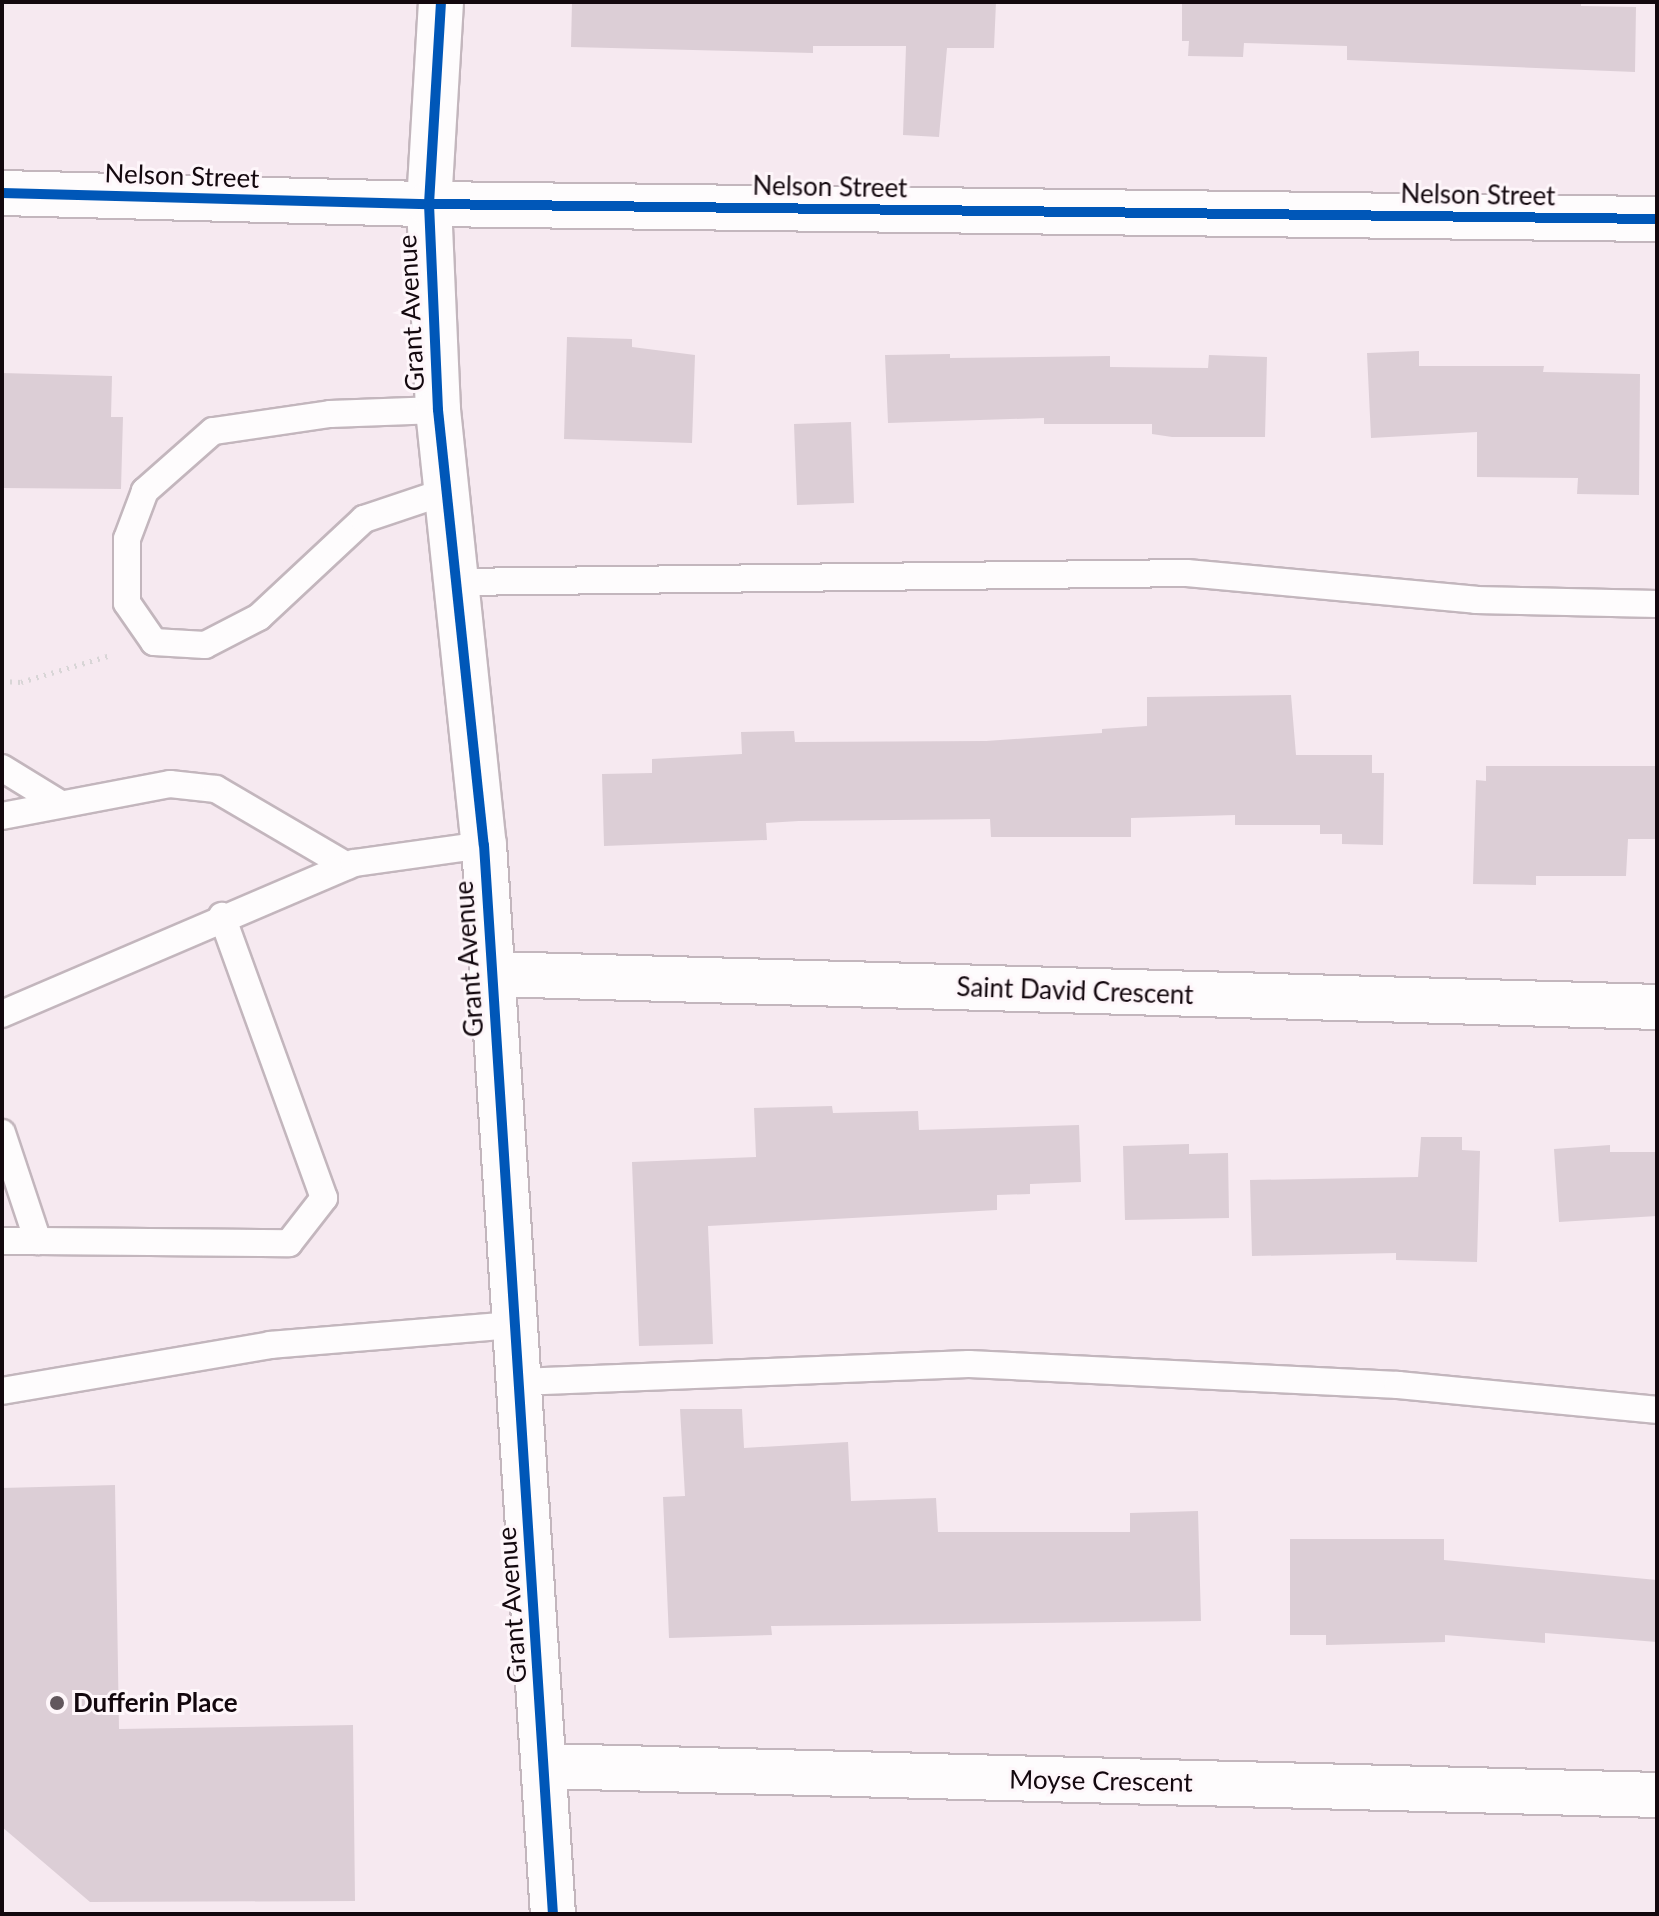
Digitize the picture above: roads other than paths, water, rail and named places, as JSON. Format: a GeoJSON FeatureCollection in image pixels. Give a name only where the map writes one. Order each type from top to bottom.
{"type":"FeatureCollection","features":[{"type":"Feature","properties":{"kind":"street","name":"Grant Avenue"},"geometry":{"type":"LineString","coordinates":[[441,2],[429,204],[438,410],[444,492],[484,845],[553,1914]]}},
{"type":"Feature","properties":{"kind":"street","name":"Nelson Street"},"geometry":{"type":"LineString","coordinates":[[2,193],[429,204],[1657,219]]}},
{"type":"Feature","properties":{"kind":"street","name":"Saint David Crescent"},"geometry":{"type":"LineString","coordinates":[[492,974],[1657,1007]]}},
{"type":"Feature","properties":{"kind":"street","name":"Moyse Crescent"},"geometry":{"type":"LineString","coordinates":[[544,1766],[1657,1795]]}},
{"type":"Feature","properties":{"kind":"lane"},"geometry":{"type":"LineString","coordinates":[[438,410],[330,414],[213,431],[145,491],[127,539],[127,603],[154,642],[205,645],[259,617],[364,519],[444,492]]}},
{"type":"Feature","properties":{"kind":"lane"},"geometry":{"type":"LineString","coordinates":[[455,582],[1187,573],[1476,600],[1657,604]]}},
{"type":"Feature","properties":{"kind":"lane"},"geometry":{"type":"LineString","coordinates":[[2,768],[59,803]]}},
{"type":"Feature","properties":{"kind":"lane"},"geometry":{"type":"LineString","coordinates":[[2,816],[170,784],[216,789],[347,866]]}},
{"type":"Feature","properties":{"kind":"lane"},"geometry":{"type":"LineString","coordinates":[[2,1014],[222,916],[347,866],[484,845]]}},
{"type":"Feature","properties":{"kind":"lane"},"geometry":{"type":"LineString","coordinates":[[2,1241],[289,1243],[324,1198],[222,916]]}},
{"type":"Feature","properties":{"kind":"lane"},"geometry":{"type":"LineString","coordinates":[[2,1133],[38,1241]]}},
{"type":"Feature","properties":{"kind":"lane"},"geometry":{"type":"LineString","coordinates":[[2,1391],[27,1391],[270,1345],[515,1325]]}},
{"type":"Feature","properties":{"kind":"lane"},"geometry":{"type":"LineString","coordinates":[[519,1382],[969,1364],[1398,1385],[1657,1410]]}},
{"type":"Feature","properties":{"kind":"place","name":"Dufferin Place"},"geometry":{"type":"Point","coordinates":[57,1703]}}]}
